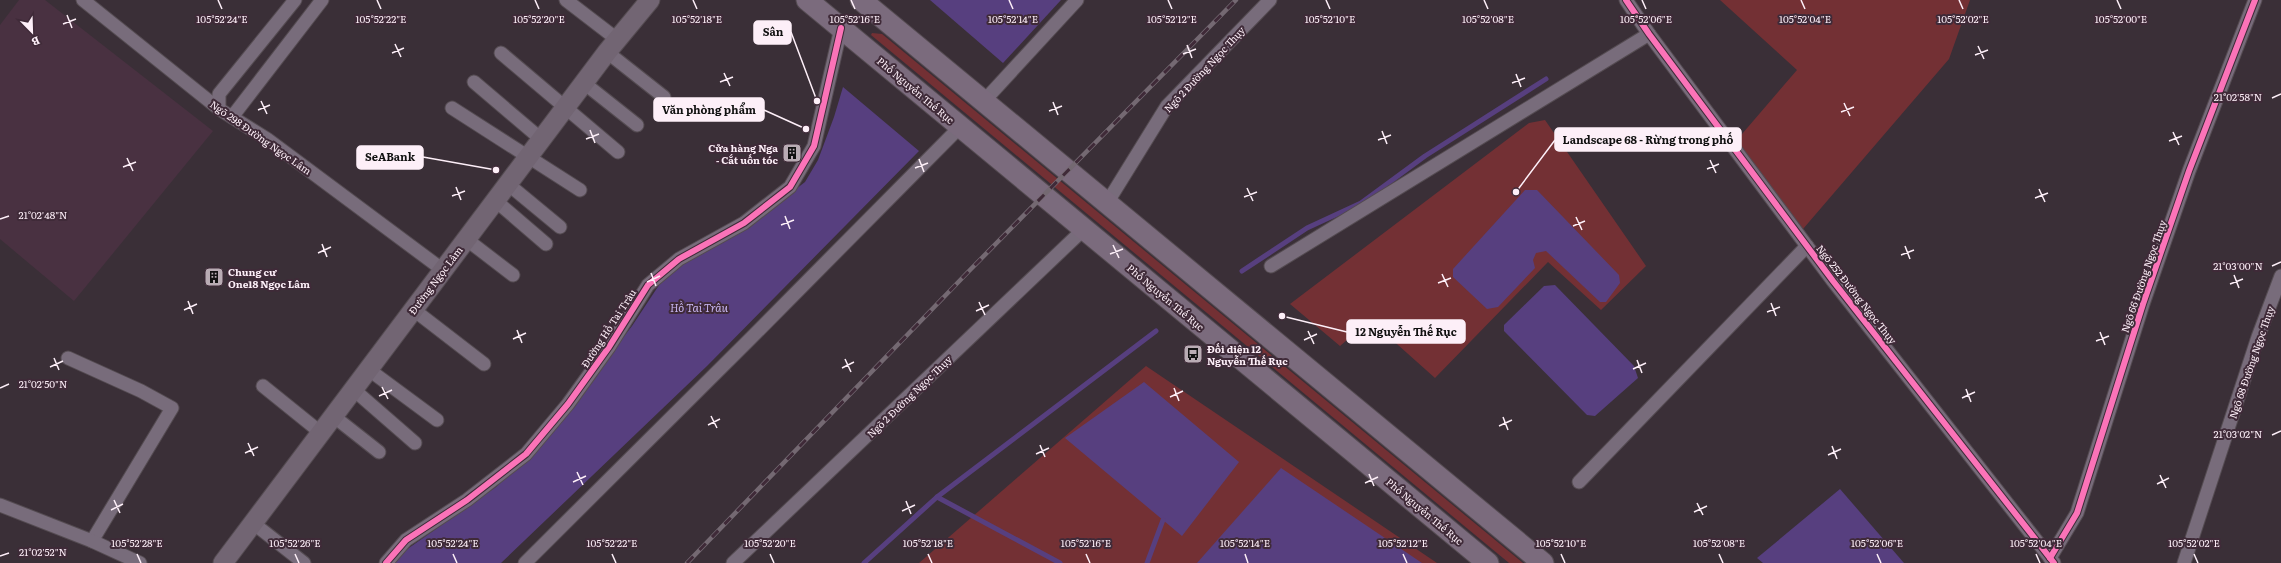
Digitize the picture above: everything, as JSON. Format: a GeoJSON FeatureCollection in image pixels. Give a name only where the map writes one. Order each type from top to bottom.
{"type":"FeatureCollection","features":[{"type":"Feature","properties":{"kind":"main road","name":"Đường Ngọc Lâm"},"geometry":{"type":"LineString","coordinates":[[230,561],[253,523],[332,415],[414,310],[612,46],[650,0]]}},
{"type":"Feature","properties":{"kind":"main road","name":"Phố Nguyễn Thế Rục"},"geometry":{"type":"LineString","coordinates":[[807,0],[1488,563]]}},
{"type":"Feature","properties":{"kind":"main road"},"geometry":{"type":"LineString","coordinates":[[861,0],[1543,563]]}},
{"type":"Feature","properties":{"kind":"street","name":"Ngõ 298 Đường Ngọc Lâm"},"geometry":{"type":"LineString","coordinates":[[83,0],[219,109],[279,147],[443,270]]}},
{"type":"Feature","properties":{"kind":"street"},"geometry":{"type":"LineString","coordinates":[[219,109],[219,94],[295,0]]}},
{"type":"Feature","properties":{"kind":"street"},"geometry":{"type":"LineString","coordinates":[[232,117],[322,0]]}},
{"type":"Feature","properties":{"kind":"street"},"geometry":{"type":"LineString","coordinates":[[566,0],[664,97]]}},
{"type":"Feature","properties":{"kind":"street"},"geometry":{"type":"LineString","coordinates":[[984,101],[1077,0]]}},
{"type":"Feature","properties":{"kind":"street","name":"Ngõ 2 Đường Ngọc Thụy"},"geometry":{"type":"LineString","coordinates":[[1107,203],[1167,106],[1270,0]]}},
{"type":"Feature","properties":{"kind":"street","name":"Ngõ 252 Đường Ngọc Thụy"},"geometry":{"type":"LineString","coordinates":[[1626,0],[1648,34],[1807,246],[2052,561]]}},
{"type":"Feature","properties":{"kind":"street","name":"Ngõ 66 Đường Ngọc Thụy"},"geometry":{"type":"LineString","coordinates":[[2052,561],[2077,513],[2143,304],[2179,200],[2255,0]]}},
{"type":"Feature","properties":{"kind":"street","name":"Đường Hồ Tai Trâu"},"geometry":{"type":"LineString","coordinates":[[386,563],[406,540],[468,500],[526,454],[568,404],[609,347],[648,285],[679,259],[744,223],[790,187],[814,146],[841,28]]}},
{"type":"Feature","properties":{"kind":"street"},"geometry":{"type":"LineString","coordinates":[[1271,266],[1648,34]]}},
{"type":"Feature","properties":{"kind":"street"},"geometry":{"type":"LineString","coordinates":[[501,53],[618,152]]}},
{"type":"Feature","properties":{"kind":"street"},"geometry":{"type":"LineString","coordinates":[[474,82],[541,139]]}},
{"type":"Feature","properties":{"kind":"street"},"geometry":{"type":"LineString","coordinates":[[584,83],[637,125]]}},
{"type":"Feature","properties":{"kind":"street"},"geometry":{"type":"LineString","coordinates":[[452,108],[580,190]]}},
{"type":"Feature","properties":{"kind":"street"},"geometry":{"type":"LineString","coordinates":[[525,563],[960,127]]}},
{"type":"Feature","properties":{"kind":"street"},"geometry":{"type":"LineString","coordinates":[[508,184],[560,227]]}},
{"type":"Feature","properties":{"kind":"street"},"geometry":{"type":"LineString","coordinates":[[496,201],[546,244]]}},
{"type":"Feature","properties":{"kind":"street","name":"Ngõ 2 Đường Ngọc Thụy"},"geometry":{"type":"LineString","coordinates":[[733,563],[1084,229]]}},
{"type":"Feature","properties":{"kind":"street"},"geometry":{"type":"LineString","coordinates":[[466,239],[513,275]]}},
{"type":"Feature","properties":{"kind":"street"},"geometry":{"type":"LineString","coordinates":[[1579,482],[1807,246]]}},
{"type":"Feature","properties":{"kind":"street","name":"Ngõ 68 Đường Ngọc Thụy"},"geometry":{"type":"LineString","coordinates":[[2184,563],[2258,338],[2281,276]]}},
{"type":"Feature","properties":{"kind":"street"},"geometry":{"type":"LineString","coordinates":[[414,310],[484,364]]}},
{"type":"Feature","properties":{"kind":"street"},"geometry":{"type":"LineString","coordinates":[[68,358],[140,391],[172,408],[92,541]]}},
{"type":"Feature","properties":{"kind":"street"},"geometry":{"type":"LineString","coordinates":[[368,369],[436,420]]}},
{"type":"Feature","properties":{"kind":"street"},"geometry":{"type":"LineString","coordinates":[[263,386],[320,432]]}},
{"type":"Feature","properties":{"kind":"street"},"geometry":{"type":"LineString","coordinates":[[353,389],[415,442]]}},
{"type":"Feature","properties":{"kind":"street"},"geometry":{"type":"LineString","coordinates":[[332,415],[379,452]]}},
{"type":"Feature","properties":{"kind":"street"},"geometry":{"type":"LineString","coordinates":[[0,504],[92,541],[140,563]]}},
{"type":"Feature","properties":{"kind":"street"},"geometry":{"type":"LineString","coordinates":[[253,523],[304,563]]}},
{"type":"Feature","properties":{"kind":"shaded area"},"geometry":{"type":"Polygon","coordinates":[[[19,0],[45,0],[213,131],[74,301],[0,239],[0,25],[19,0]]]}},
{"type":"Feature","properties":{"kind":"shaded area"},"geometry":{"type":"Polygon","coordinates":[[[1720,0],[1970,0],[1949,59],[1803,229],[1736,141],[1797,70],[1720,0]]]}},
{"type":"Feature","properties":{"kind":"shaded area"},"geometry":{"type":"Polygon","coordinates":[[[872,33],[882,34],[1523,563],[1509,563],[871,35],[872,33]]]}},
{"type":"Feature","properties":{"kind":"shaded area"},"geometry":{"type":"Polygon","coordinates":[[[1545,120],[1646,266],[1601,310],[1548,262],[1435,378],[1370,320],[1340,346],[1290,304],[1529,123],[1545,120]]]}},
{"type":"Feature","properties":{"kind":"shaded area"},"geometry":{"type":"Polygon","coordinates":[[[1146,366],[1437,563],[919,563],[1146,366]]]}},
{"type":"Feature","properties":{"kind":"water"},"geometry":{"type":"Polygon","coordinates":[[[930,0],[1061,0],[1003,63],[930,0]]]}},
{"type":"Feature","properties":{"kind":"water","name":"Hồ Tai Trâu"},"geometry":{"type":"Polygon","coordinates":[[[843,87],[919,151],[707,366],[501,563],[395,563],[406,550],[496,487],[541,444],[632,326],[667,273],[747,227],[805,182],[818,160],[834,117],[843,87]]]}},
{"type":"Feature","properties":{"kind":"water"},"geometry":{"type":"Polygon","coordinates":[[[1525,190],[1537,190],[1619,275],[1620,283],[1606,302],[1600,302],[1546,251],[1536,253],[1533,260],[1535,268],[1498,307],[1487,309],[1453,277],[1453,269],[1525,190]]]}},
{"type":"Feature","properties":{"kind":"water"},"geometry":{"type":"Polygon","coordinates":[[[1555,285],[1634,366],[1638,378],[1595,416],[1587,415],[1504,331],[1504,325],[1544,286],[1555,285]]]}},
{"type":"Feature","properties":{"kind":"water"},"geometry":{"type":"Polygon","coordinates":[[[1144,382],[1239,462],[1182,536],[1065,438],[1144,382]]]}},
{"type":"Feature","properties":{"kind":"water"},"geometry":{"type":"Polygon","coordinates":[[[1281,468],[1422,563],[1197,563],[1281,468]]]}},
{"type":"Feature","properties":{"kind":"water"},"geometry":{"type":"Polygon","coordinates":[[[1840,489],[1904,563],[1763,563],[1757,558],[1840,489]]]}},
{"type":"Feature","properties":{"kind":"waterway"},"geometry":{"type":"LineString","coordinates":[[1242,271],[1307,228],[1361,203],[1425,156],[1546,79]]}},
{"type":"Feature","properties":{"kind":"waterway"},"geometry":{"type":"LineString","coordinates":[[864,563],[937,497],[1156,331]]}},
{"type":"Feature","properties":{"kind":"waterway"},"geometry":{"type":"LineString","coordinates":[[937,497],[1060,563]]}},
{"type":"Feature","properties":{"kind":"waterway"},"geometry":{"type":"LineString","coordinates":[[1147,563],[1163,520]]}},
{"type":"Feature","properties":{"kind":"railway"},"geometry":{"type":"LineString","coordinates":[[687,563],[969,271],[1236,0]]}},
{"type":"Feature","properties":{"kind":"cycle path"},"geometry":{"type":"LineString","coordinates":[[1626,0],[1649,34],[1833,281],[2054,563]]}},
{"type":"Feature","properties":{"kind":"cycle path"},"geometry":{"type":"LineString","coordinates":[[2050,558],[2077,513],[2143,304],[2189,171],[2255,0]]}},
{"type":"Feature","properties":{"kind":"cycle path"},"geometry":{"type":"LineString","coordinates":[[386,563],[406,540],[467,500],[526,454],[568,404],[609,347],[648,285],[679,259],[744,223],[790,187],[814,146],[841,28]]}},
{"type":"Feature","properties":{"kind":"place","name":"Sân"},"geometry":{"type":"Point","coordinates":[817,101]}},
{"type":"Feature","properties":{"kind":"place","name":"Văn phòng phẩm"},"geometry":{"type":"Point","coordinates":[806,129]}},
{"type":"Feature","properties":{"kind":"place","name":"Cửa hàng Nga - Cắt uốn tóc"},"geometry":{"type":"Point","coordinates":[792,153]}},
{"type":"Feature","properties":{"kind":"place","name":"SeABank"},"geometry":{"type":"Point","coordinates":[496,170]}},
{"type":"Feature","properties":{"kind":"place","name":"Landscape 68 - Rừng trong phố"},"geometry":{"type":"Point","coordinates":[1516,192]}},
{"type":"Feature","properties":{"kind":"place","name":"Chung cư One18 Ngọc Lâm"},"geometry":{"type":"Point","coordinates":[214,277]}},
{"type":"Feature","properties":{"kind":"place","name":"12 Nguyễn Thế Rục"},"geometry":{"type":"Point","coordinates":[1282,316]}},
{"type":"Feature","properties":{"kind":"place","name":"Đối diện 12 Nguyễn Thế Rục"},"geometry":{"type":"Point","coordinates":[1193,354]}}]}
